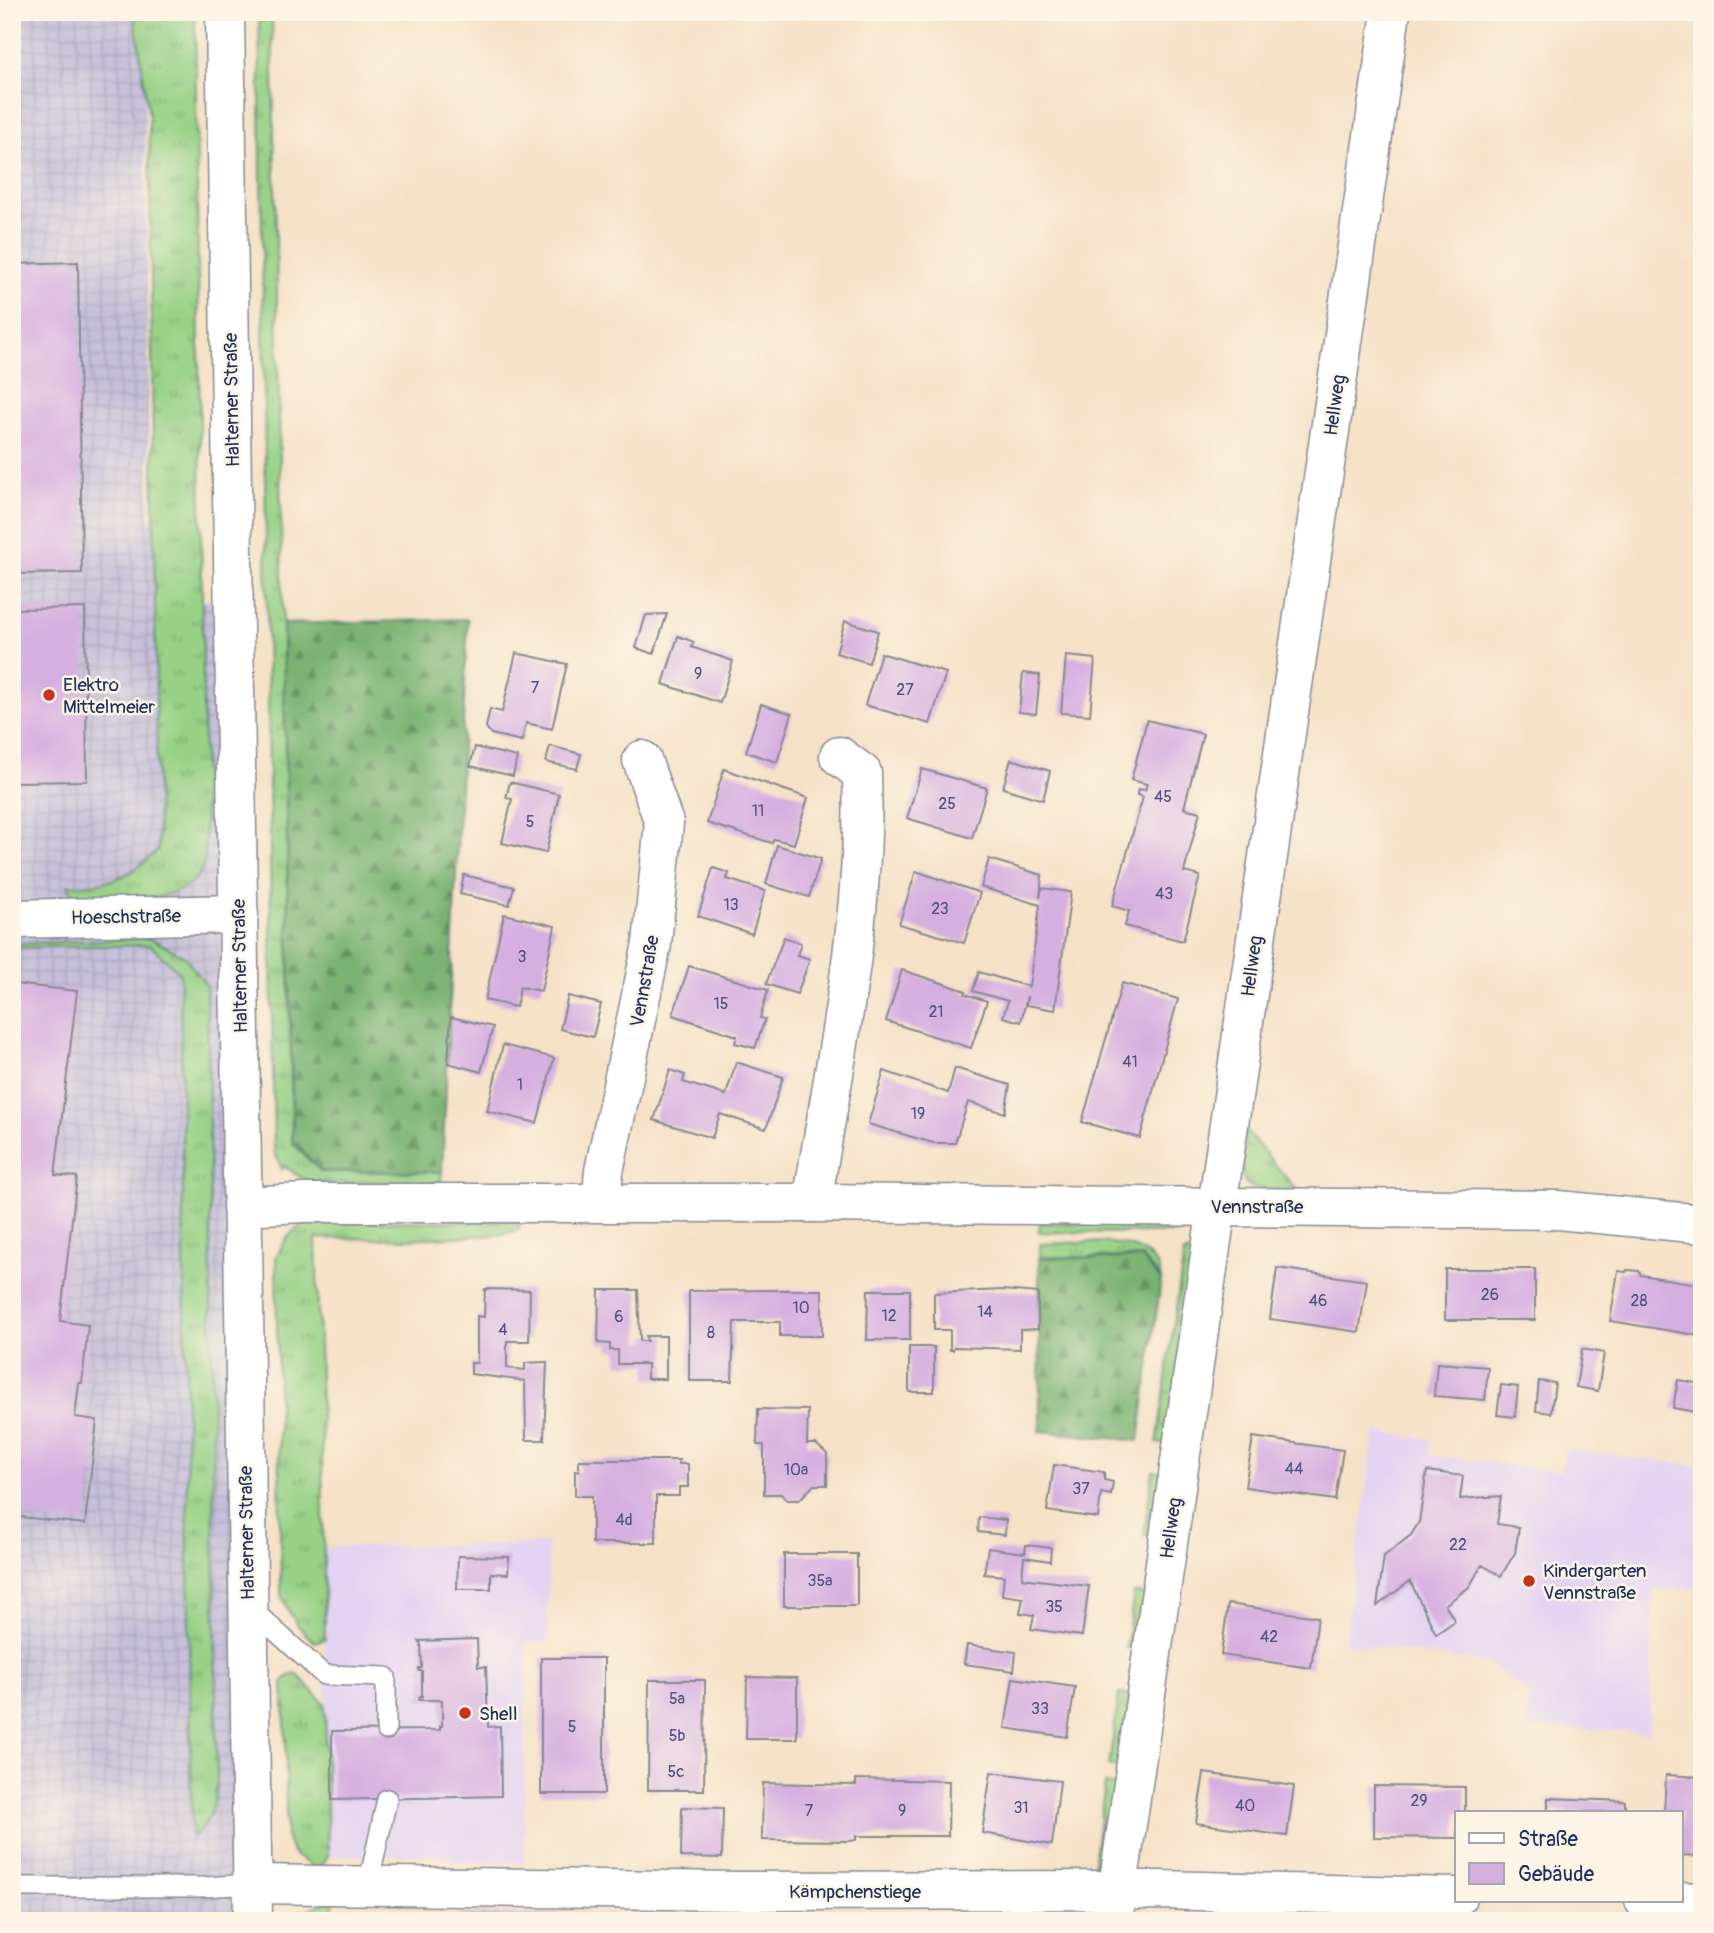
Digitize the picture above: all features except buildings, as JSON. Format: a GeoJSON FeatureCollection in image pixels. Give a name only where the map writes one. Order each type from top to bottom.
{"type":"FeatureCollection","features":[{"type":"Feature","properties":{"kind":"street","name":"Halterner Straße"},"geometry":{"type":"LineString","coordinates":[[225,12],[253,1902]]}},
{"type":"Feature","properties":{"kind":"street","name":"Hellweg"},"geometry":{"type":"LineString","coordinates":[[1115,1906],[1391,12]]}},
{"type":"Feature","properties":{"kind":"street"},"geometry":{"type":"LineString","coordinates":[[812,1203],[855,933],[864,817],[862,773],[839,756]]}},
{"type":"Feature","properties":{"kind":"street","name":"Vennstraße"},"geometry":{"type":"LineString","coordinates":[[601,1203],[604,1171],[652,944],[664,823],[642,760]]}},
{"type":"Feature","properties":{"kind":"street","name":"Hoeschstraße"},"geometry":{"type":"LineString","coordinates":[[12,919],[239,914]]}},
{"type":"Feature","properties":{"kind":"street","name":"Vennstraße"},"geometry":{"type":"LineString","coordinates":[[242,1206],[306,1203],[812,1203],[1558,1210],[1702,1224]]}},
{"type":"Feature","properties":{"kind":"street","name":"Kämpchenstiege"},"geometry":{"type":"LineString","coordinates":[[253,1902],[369,1886],[736,1891],[1115,1906],[1157,1891],[1455,1897]]}},
{"type":"Feature","properties":{"kind":"street"},"geometry":{"type":"LineString","coordinates":[[1682,1901],[1702,1902]]}},
{"type":"Feature","properties":{"kind":"lane"},"geometry":{"type":"LineString","coordinates":[[247,1606],[324,1675],[386,1677],[386,1730]]}},
{"type":"Feature","properties":{"kind":"lane"},"geometry":{"type":"LineString","coordinates":[[369,1886],[387,1799]]}},
{"type":"Feature","properties":{"kind":"lane"},"geometry":{"type":"LineString","coordinates":[[12,1887],[202,1887],[253,1902]]}},
{"type":"Feature","properties":{"kind":"shaded area"},"geometry":{"type":"Polygon","coordinates":[[[12,12],[144,12],[149,516],[195,602],[234,597],[253,1921],[12,1921],[12,12]]]}},
{"type":"Feature","properties":{"kind":"shaded area","name":"Kindergarten Vennstraße"},"geometry":{"type":"Polygon","coordinates":[[[1375,1432],[1432,1440],[1430,1455],[1561,1471],[1566,1449],[1702,1466],[1700,1588],[1653,1589],[1649,1733],[1527,1727],[1528,1692],[1488,1663],[1344,1643],[1375,1432]]]}},
{"type":"Feature","properties":{"kind":"shaded area"},"geometry":{"type":"Polygon","coordinates":[[[548,1544],[548,1642],[526,1642],[524,1863],[451,1862],[451,1855],[328,1856],[324,1547],[548,1544]]]}},
{"type":"Feature","properties":{"kind":"shaded area"},"geometry":{"type":"Polygon","coordinates":[[[458,1914],[668,1915],[668,1921],[458,1921],[458,1914]]]}},
{"type":"Feature","properties":{"kind":"green space"},"geometry":{"type":"Polygon","coordinates":[[[134,12],[195,12],[205,857],[200,873],[188,885],[172,893],[132,900],[76,902],[68,885],[107,882],[137,868],[158,850],[149,116],[134,12]]]}},
{"type":"Feature","properties":{"kind":"green space"},"geometry":{"type":"Polygon","coordinates":[[[259,12],[272,12],[292,1143],[321,1172],[442,1172],[441,1181],[437,1183],[314,1183],[284,1166],[282,1169],[274,1151],[259,12]]]}},
{"type":"Feature","properties":{"kind":"green space"},"geometry":{"type":"Polygon","coordinates":[[[468,619],[442,1172],[321,1171],[293,1142],[283,624],[468,619]]]}},
{"type":"Feature","properties":{"kind":"green space"},"geometry":{"type":"Polygon","coordinates":[[[150,938],[184,956],[206,985],[217,1779],[208,1819],[192,1837],[180,973],[150,945],[12,948],[12,944],[150,938]]]}},
{"type":"Feature","properties":{"kind":"green space"},"geometry":{"type":"Polygon","coordinates":[[[1245,1130],[1298,1191],[1262,1189],[1246,1183],[1242,1165],[1245,1130]]]}},
{"type":"Feature","properties":{"kind":"green space"},"geometry":{"type":"Polygon","coordinates":[[[519,1221],[519,1230],[498,1235],[406,1239],[316,1238],[325,1639],[315,1642],[295,1621],[281,1594],[276,1258],[292,1232],[309,1222],[519,1221]]]}},
{"type":"Feature","properties":{"kind":"green space"},"geometry":{"type":"Polygon","coordinates":[[[1040,1223],[1170,1223],[1178,1228],[1178,1233],[1039,1232],[1040,1223]]]}},
{"type":"Feature","properties":{"kind":"green space"},"geometry":{"type":"Polygon","coordinates":[[[1092,1242],[1130,1246],[1145,1253],[1156,1263],[1161,1279],[1142,1257],[1040,1257],[1040,1244],[1092,1242]]]}},
{"type":"Feature","properties":{"kind":"green space"},"geometry":{"type":"Polygon","coordinates":[[[1195,1252],[1168,1444],[1157,1443],[1184,1253],[1195,1252]]]}},
{"type":"Feature","properties":{"kind":"green space"},"geometry":{"type":"Polygon","coordinates":[[[1039,1258],[1142,1258],[1161,1280],[1139,1441],[1040,1431],[1039,1258]]]}},
{"type":"Feature","properties":{"kind":"green space"},"geometry":{"type":"Polygon","coordinates":[[[1153,1471],[1163,1473],[1154,1536],[1144,1535],[1153,1471]]]}},
{"type":"Feature","properties":{"kind":"green space"},"geometry":{"type":"Polygon","coordinates":[[[1134,1593],[1146,1595],[1138,1650],[1126,1648],[1134,1593]]]}},
{"type":"Feature","properties":{"kind":"green space"},"geometry":{"type":"Polygon","coordinates":[[[294,1674],[325,1704],[328,1856],[318,1870],[296,1856],[286,1836],[283,1682],[294,1674]]]}},
{"type":"Feature","properties":{"kind":"green space"},"geometry":{"type":"Polygon","coordinates":[[[1119,1694],[1131,1696],[1120,1768],[1109,1766],[1119,1694]]]}},
{"type":"Feature","properties":{"kind":"green space"},"geometry":{"type":"Polygon","coordinates":[[[1105,1784],[1118,1786],[1102,1865],[1092,1875],[1105,1784]]]}},
{"type":"Feature","properties":{"kind":"green space"},"geometry":{"type":"Polygon","coordinates":[[[333,1901],[333,1912],[346,1913],[338,1921],[294,1921],[312,1908],[333,1901]]]}},
{"type":"Feature","properties":{"kind":"place","name":"Elektro Mittelmeier"},"geometry":{"type":"Point","coordinates":[49,695]}},
{"type":"Feature","properties":{"kind":"place","name":"Kindergarten Vennstraße"},"geometry":{"type":"Point","coordinates":[1529,1581]}},
{"type":"Feature","properties":{"kind":"place","name":"Shell"},"geometry":{"type":"Point","coordinates":[465,1713]}}]}
